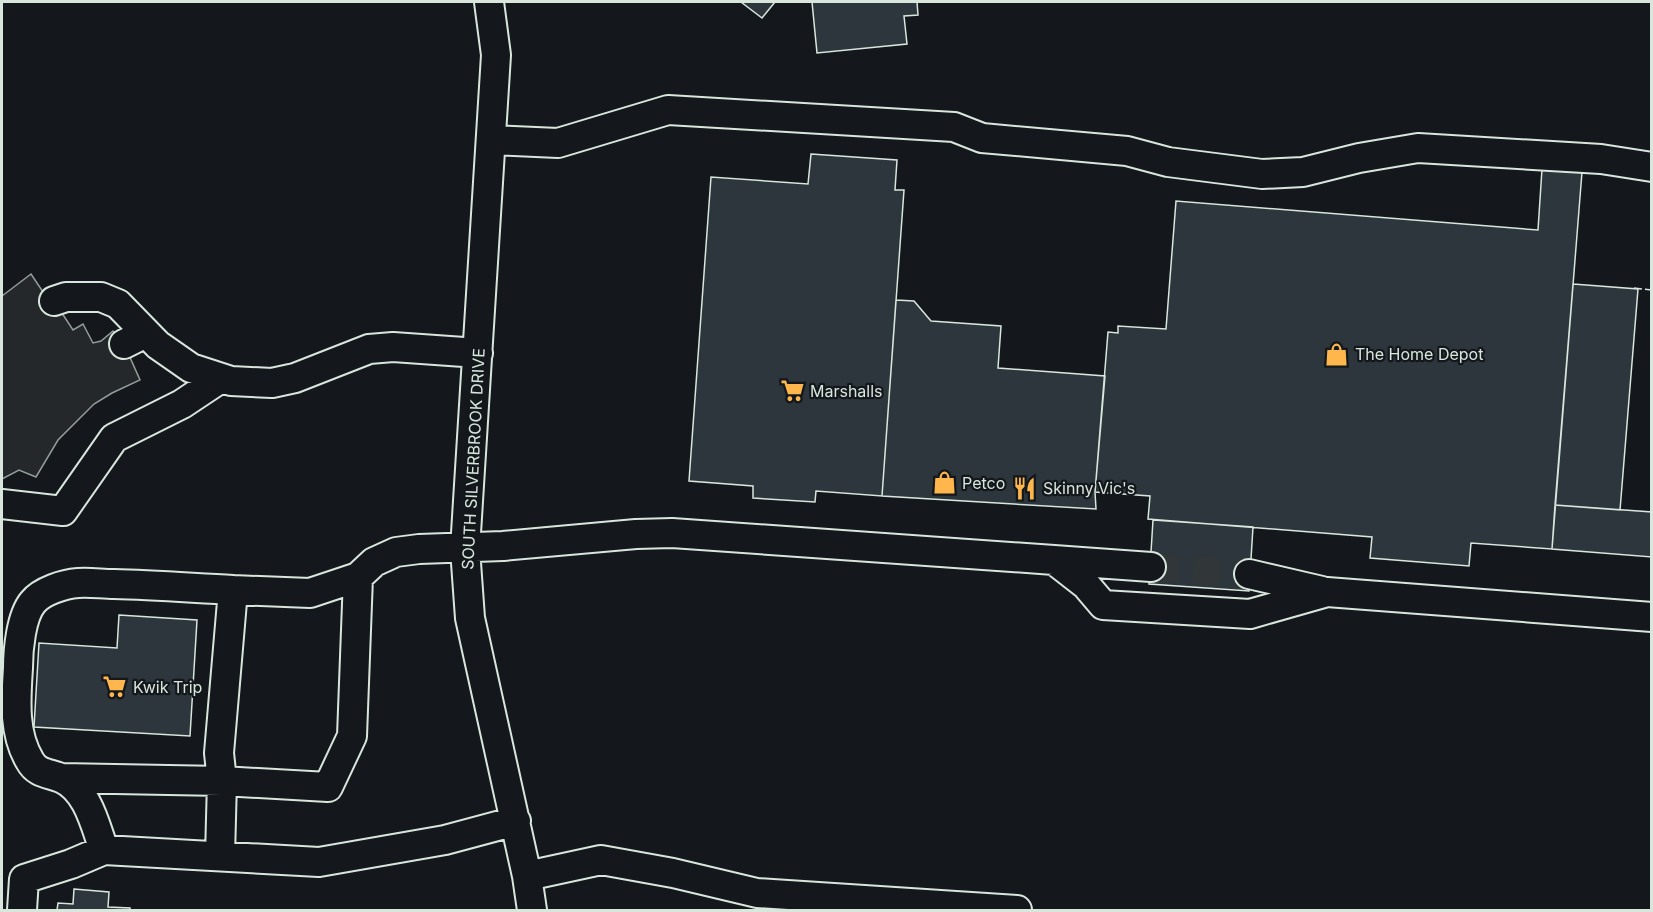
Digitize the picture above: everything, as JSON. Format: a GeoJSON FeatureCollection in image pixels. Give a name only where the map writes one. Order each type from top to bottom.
{"type":"FeatureCollection","features":[{"type":"Feature","properties":{"kind":"street","name":"SOUTH SILVERBROOK DRIVE"},"geometry":{"type":"LineString","coordinates":[[489,2],[496,55],[465,549],[470,618],[516,821],[532,910]]}},
{"type":"Feature","properties":{"kind":"street"},"geometry":{"type":"LineString","coordinates":[[491,140],[558,143],[668,110],[954,127],[982,138],[1127,151],[1168,162],[1262,174],[1303,172],[1359,158],[1418,148],[1601,159],[1652,167]]}},
{"type":"Feature","properties":{"kind":"street"},"geometry":{"type":"LineString","coordinates":[[54,301],[74,297],[101,297],[118,304],[135,339],[158,345],[191,368],[221,378],[250,383],[272,383],[295,378],[369,349],[393,347],[478,353]]}},
{"type":"Feature","properties":{"kind":"street"},"geometry":{"type":"LineString","coordinates":[[2,504],[63,511],[114,438],[182,405],[221,378]]}},
{"type":"Feature","properties":{"kind":"street"},"geometry":{"type":"LineString","coordinates":[[358,578],[352,736],[328,787],[222,781],[61,778],[46,775],[33,765],[18,729],[16,693],[18,655],[25,617],[34,601],[46,593],[77,583],[147,584],[310,593],[358,578],[374,562],[396,552],[672,533],[1151,567]]}},
{"type":"Feature","properties":{"kind":"street"},"geometry":{"type":"LineString","coordinates":[[1054,560],[1086,585],[1102,605],[1250,614],[1327,592]]}},
{"type":"Feature","properties":{"kind":"street"},"geometry":{"type":"LineString","coordinates":[[1249,574],[1327,592],[1652,617]]}},
{"type":"Feature","properties":{"kind":"street"},"geometry":{"type":"LineString","coordinates":[[220,856],[222,781],[219,753],[233,590]]}},
{"type":"Feature","properties":{"kind":"street"},"geometry":{"type":"LineString","coordinates":[[61,778],[80,794],[89,808],[104,850]]}},
{"type":"Feature","properties":{"kind":"street"},"geometry":{"type":"LineString","coordinates":[[22,910],[24,879],[71,864],[104,850],[319,862],[445,840],[516,821]]}},
{"type":"Feature","properties":{"kind":"street"},"geometry":{"type":"LineString","coordinates":[[527,876],[601,860],[673,873],[718,897],[757,893],[781,903],[1017,910]]}},
{"type":"Feature","properties":{"kind":"shaded area"},"geometry":{"type":"Polygon","coordinates":[[[31,274],[43,292],[54,301],[73,330],[83,324],[93,343],[101,341],[113,331],[124,344],[140,380],[94,404],[58,440],[36,477],[19,470],[2,479],[2,296],[31,274]]]}},
{"type":"Feature","properties":{"kind":"building"},"geometry":{"type":"Polygon","coordinates":[[[741,2],[775,2],[762,18],[741,2]]]}},
{"type":"Feature","properties":{"kind":"building"},"geometry":{"type":"Polygon","coordinates":[[[812,2],[917,2],[918,15],[904,16],[907,44],[817,53],[812,2]]]}},
{"type":"Feature","properties":{"kind":"building","name":"Marshalls"},"geometry":{"type":"Polygon","coordinates":[[[811,154],[897,160],[895,190],[904,190],[882,496],[816,491],[815,502],[753,498],[753,486],[689,481],[711,177],[808,184],[811,154]]]}},
{"type":"Feature","properties":{"kind":"building","name":"The Home Depot"},"geometry":{"type":"Polygon","coordinates":[[[1542,169],[1582,172],[1552,549],[1471,543],[1469,566],[1370,558],[1372,537],[1148,519],[1150,496],[1095,492],[1108,332],[1118,333],[1118,326],[1166,329],[1176,201],[1538,230],[1542,169]]]}},
{"type":"Feature","properties":{"kind":"building"},"geometry":{"type":"Polygon","coordinates":[[[1573,284],[1638,289],[1620,510],[1555,505],[1573,284]]]}},
{"type":"Feature","properties":{"kind":"building"},"geometry":{"type":"Polygon","coordinates":[[[896,300],[914,301],[931,321],[1001,326],[998,368],[1105,376],[1095,492],[1096,509],[882,496],[896,300]]]}},
{"type":"Feature","properties":{"kind":"building"},"geometry":{"type":"Polygon","coordinates":[[[1555,505],[1652,512],[1652,557],[1552,549],[1555,505]]]}},
{"type":"Feature","properties":{"kind":"building"},"geometry":{"type":"Polygon","coordinates":[[[1153,520],[1253,527],[1249,591],[1149,584],[1153,520]]]}},
{"type":"Feature","properties":{"kind":"building","name":"Kwik Trip"},"geometry":{"type":"Polygon","coordinates":[[[119,615],[197,620],[190,736],[34,727],[39,643],[117,648],[119,615]]]}},
{"type":"Feature","properties":{"kind":"building"},"geometry":{"type":"Polygon","coordinates":[[[74,889],[109,892],[108,907],[130,908],[130,910],[57,910],[58,903],[73,904],[74,889]]]}},
{"type":"Feature","properties":{"kind":"tunnel"},"geometry":{"type":"LineString","coordinates":[[1151,567],[1249,574]]}},
{"type":"Feature","properties":{"kind":"fence"},"geometry":{"type":"LineString","coordinates":[[1634,288],[1652,290]]}},
{"type":"Feature","properties":{"kind":"place","name":"The Home Depot"},"geometry":{"type":"Point","coordinates":[1337,354]}},
{"type":"Feature","properties":{"kind":"place","name":"Marshalls"},"geometry":{"type":"Point","coordinates":[792,391]}},
{"type":"Feature","properties":{"kind":"place","name":"Petco"},"geometry":{"type":"Point","coordinates":[944,483]}},
{"type":"Feature","properties":{"kind":"place","name":"Skinny Vic's"},"geometry":{"type":"Point","coordinates":[1025,488]}},
{"type":"Feature","properties":{"kind":"place","name":"Kwik Trip"},"geometry":{"type":"Point","coordinates":[115,687]}}]}
